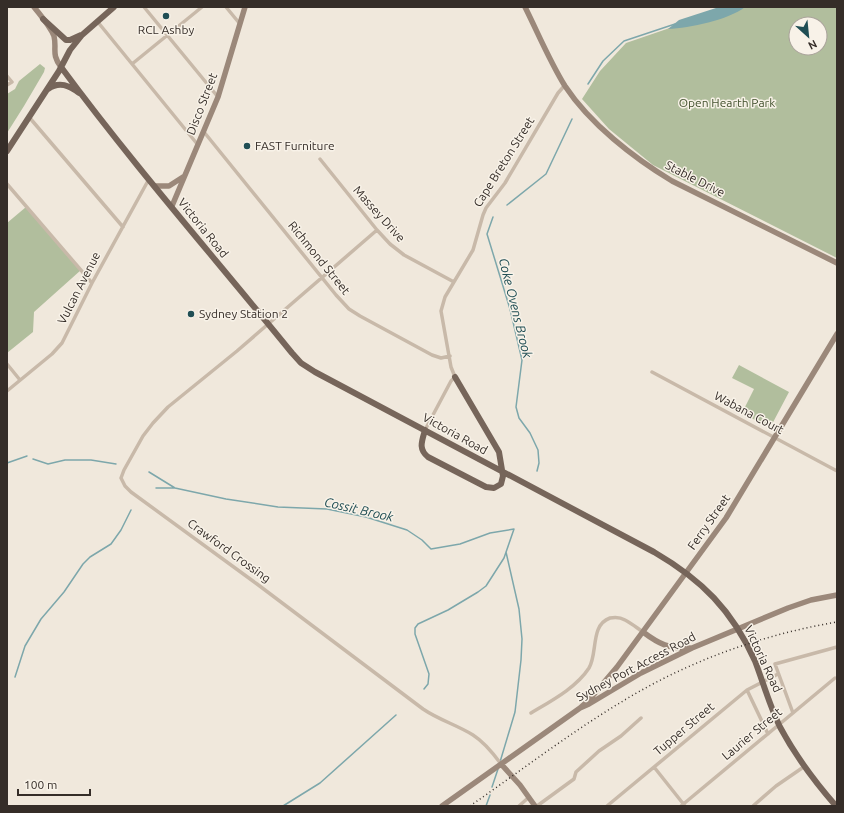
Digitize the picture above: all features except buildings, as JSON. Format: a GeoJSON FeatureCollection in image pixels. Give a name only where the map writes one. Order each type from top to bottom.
{"type":"FeatureCollection","features":[{"type":"Feature","properties":{"kind":"main road"},"geometry":{"type":"LineString","coordinates":[[7,151],[61,67],[70,50],[82,35],[111,8]]}},
{"type":"Feature","properties":{"kind":"main road"},"geometry":{"type":"LineString","coordinates":[[43,19],[66,40],[82,35]]}},
{"type":"Feature","properties":{"kind":"main road","name":"Victoria Road"},"geometry":{"type":"LineString","coordinates":[[61,67],[83,97],[149,179],[268,324],[292,353],[311,370],[425,430],[493,468],[654,552],[680,567],[714,597],[724,608],[741,633],[752,655],[780,725],[805,766],[836,806]]}},
{"type":"Feature","properties":{"kind":"main road"},"geometry":{"type":"LineString","coordinates":[[46,90],[62,84],[83,97]]}},
{"type":"Feature","properties":{"kind":"main road"},"geometry":{"type":"LineString","coordinates":[[425,430],[421,447],[423,452],[428,457],[486,487],[494,488],[501,484],[504,476],[499,452],[455,378]]}},
{"type":"Feature","properties":{"kind":"street"},"geometry":{"type":"LineString","coordinates":[[34,7],[52,32],[55,57],[61,67]]}},
{"type":"Feature","properties":{"kind":"street"},"geometry":{"type":"LineString","coordinates":[[144,7],[218,96]]}},
{"type":"Feature","properties":{"kind":"street"},"geometry":{"type":"LineString","coordinates":[[132,64],[202,7]]}},
{"type":"Feature","properties":{"kind":"street"},"geometry":{"type":"LineString","coordinates":[[226,7],[240,24]]}},
{"type":"Feature","properties":{"kind":"street","name":"Disco Street"},"geometry":{"type":"LineString","coordinates":[[172,206],[218,96],[245,7]]}},
{"type":"Feature","properties":{"kind":"street","name":"Stable Drive"},"geometry":{"type":"LineString","coordinates":[[525,7],[565,85],[573,97],[602,128],[630,153],[672,181],[837,263]]}},
{"type":"Feature","properties":{"kind":"street"},"geometry":{"type":"LineString","coordinates":[[97,21],[198,145]]}},
{"type":"Feature","properties":{"kind":"street"},"geometry":{"type":"LineString","coordinates":[[7,76],[12,82],[7,85]]}},
{"type":"Feature","properties":{"kind":"street","name":"Cape Breton Street"},"geometry":{"type":"LineString","coordinates":[[455,378],[442,311],[445,297],[473,250],[486,208],[505,183],[558,92],[565,85]]}},
{"type":"Feature","properties":{"kind":"street"},"geometry":{"type":"LineString","coordinates":[[29,117],[123,227]]}},
{"type":"Feature","properties":{"kind":"street","name":"Richmond Street"},"geometry":{"type":"LineString","coordinates":[[204,132],[344,304],[360,316],[436,356],[441,358],[450,356]]}},
{"type":"Feature","properties":{"kind":"street","name":"Massey Drive"},"geometry":{"type":"LineString","coordinates":[[320,159],[377,230],[397,250],[454,282]]}},
{"type":"Feature","properties":{"kind":"street"},"geometry":{"type":"LineString","coordinates":[[155,186],[169,186],[185,176]]}},
{"type":"Feature","properties":{"kind":"street","name":"Vulcan Avenue"},"geometry":{"type":"LineString","coordinates":[[7,391],[52,354],[59,346],[149,179]]}},
{"type":"Feature","properties":{"kind":"street"},"geometry":{"type":"LineString","coordinates":[[7,184],[92,283]]}},
{"type":"Feature","properties":{"kind":"street","name":"Crawford Crossing"},"geometry":{"type":"LineString","coordinates":[[377,230],[237,352],[168,406],[143,436],[121,478],[125,486],[131,492],[257,584],[423,710],[475,736],[492,751],[501,764]]}},
{"type":"Feature","properties":{"kind":"street","name":"Ferry Street"},"geometry":{"type":"LineString","coordinates":[[580,708],[605,682],[726,518],[837,334]]}},
{"type":"Feature","properties":{"kind":"street"},"geometry":{"type":"LineString","coordinates":[[7,364],[20,380]]}},
{"type":"Feature","properties":{"kind":"street","name":"Wabana Court"},"geometry":{"type":"LineString","coordinates":[[652,372],[837,471]]}},
{"type":"Feature","properties":{"kind":"street"},"geometry":{"type":"LineString","coordinates":[[425,430],[451,381],[455,378]]}},
{"type":"Feature","properties":{"kind":"street","name":"Sydney Port Access Road"},"geometry":{"type":"LineString","coordinates":[[442,806],[580,708],[641,673],[692,648],[788,608],[811,600],[837,595]]}},
{"type":"Feature","properties":{"kind":"street"},"geometry":{"type":"LineString","coordinates":[[531,713],[563,693],[585,673],[590,666],[593,657],[596,636],[599,628],[606,620],[619,617],[625,619],[653,640],[669,647],[692,648]]}},
{"type":"Feature","properties":{"kind":"street"},"geometry":{"type":"LineString","coordinates":[[793,713],[775,664],[837,647]]}},
{"type":"Feature","properties":{"kind":"street","name":"Tupper Street"},"geometry":{"type":"LineString","coordinates":[[607,806],[747,690],[778,674]]}},
{"type":"Feature","properties":{"kind":"street","name":"Laurier Street"},"geometry":{"type":"LineString","coordinates":[[683,805],[835,678]]}},
{"type":"Feature","properties":{"kind":"street"},"geometry":{"type":"LineString","coordinates":[[747,690],[768,734]]}},
{"type":"Feature","properties":{"kind":"street"},"geometry":{"type":"LineString","coordinates":[[501,764],[536,806],[574,779],[576,772],[641,718]]}},
{"type":"Feature","properties":{"kind":"street"},"geometry":{"type":"LineString","coordinates":[[753,806],[776,786],[805,766]]}},
{"type":"Feature","properties":{"kind":"street"},"geometry":{"type":"LineString","coordinates":[[654,767],[683,805]]}},
{"type":"Feature","properties":{"kind":"street"},"geometry":{"type":"LineString","coordinates":[[519,806],[528,798]]}},
{"type":"Feature","properties":{"kind":"green space","name":"Open Hearth Park"},"geometry":{"type":"Polygon","coordinates":[[[731,7],[837,7],[837,258],[653,165],[609,129],[582,99],[600,71],[626,43],[731,7]]]}},
{"type":"Feature","properties":{"kind":"green space"},"geometry":{"type":"Polygon","coordinates":[[[40,64],[45,68],[44,72],[7,133],[7,94],[15,89],[19,81],[40,64]]]}},
{"type":"Feature","properties":{"kind":"green space"},"geometry":{"type":"Polygon","coordinates":[[[26,207],[81,270],[34,312],[33,332],[7,353],[7,223],[26,207]]]}},
{"type":"Feature","properties":{"kind":"green space"},"geometry":{"type":"Polygon","coordinates":[[[739,365],[789,392],[770,428],[742,413],[754,389],[732,378],[739,365]]]}},
{"type":"Feature","properties":{"kind":"water"},"geometry":{"type":"Polygon","coordinates":[[[719,7],[745,7],[738,12],[719,19],[687,27],[668,29],[679,20],[719,7]]]}},
{"type":"Feature","properties":{"kind":"waterway","name":"Coke Ovens Brook"},"geometry":{"type":"LineString","coordinates":[[588,84],[603,61],[624,41],[675,24]]}},
{"type":"Feature","properties":{"kind":"waterway","name":"Coke Ovens Brook"},"geometry":{"type":"LineString","coordinates":[[507,205],[546,174],[572,119]]}},
{"type":"Feature","properties":{"kind":"waterway","name":"Coke Ovens Brook"},"geometry":{"type":"LineString","coordinates":[[493,217],[487,234],[510,309],[522,360],[516,407],[519,418],[530,433],[538,450],[539,463],[537,471]]}},
{"type":"Feature","properties":{"kind":"waterway","name":"Cossit Brook"},"geometry":{"type":"LineString","coordinates":[[7,463],[27,456]]}},
{"type":"Feature","properties":{"kind":"waterway","name":"Cossit Brook"},"geometry":{"type":"LineString","coordinates":[[33,459],[48,464],[65,460],[91,460],[116,464]]}},
{"type":"Feature","properties":{"kind":"waterway","name":"Cossit Brook"},"geometry":{"type":"LineString","coordinates":[[149,472],[175,488],[226,499],[278,507],[327,509],[366,517],[407,530],[422,540],[431,549],[460,544],[490,533],[514,529],[504,558],[486,586],[448,610],[418,624],[415,628],[415,634],[429,674],[428,684],[424,689]]}},
{"type":"Feature","properties":{"kind":"waterway"},"geometry":{"type":"LineString","coordinates":[[156,488],[174,488]]}},
{"type":"Feature","properties":{"kind":"waterway"},"geometry":{"type":"LineString","coordinates":[[15,677],[25,646],[41,619],[64,592],[83,564],[90,557],[111,544],[121,530],[131,510]]}},
{"type":"Feature","properties":{"kind":"waterway"},"geometry":{"type":"LineString","coordinates":[[500,762],[515,712],[522,639],[519,609],[506,552]]}},
{"type":"Feature","properties":{"kind":"waterway"},"geometry":{"type":"LineString","coordinates":[[283,806],[320,783],[396,715]]}},
{"type":"Feature","properties":{"kind":"waterway"},"geometry":{"type":"LineString","coordinates":[[492,787],[498,769]]}},
{"type":"Feature","properties":{"kind":"waterway"},"geometry":{"type":"LineString","coordinates":[[486,806],[490,795]]}},
{"type":"Feature","properties":{"kind":"railway"},"geometry":{"type":"LineString","coordinates":[[470,806],[604,712],[651,685],[718,654],[741,646],[789,632],[837,622]]}},
{"type":"Feature","properties":{"kind":"place","name":"RCL Ashby"},"geometry":{"type":"Point","coordinates":[166,16]}},
{"type":"Feature","properties":{"kind":"place","name":"FAST Furniture"},"geometry":{"type":"Point","coordinates":[247,146]}},
{"type":"Feature","properties":{"kind":"place","name":"Sydney Station 2"},"geometry":{"type":"Point","coordinates":[191,314]}}]}
